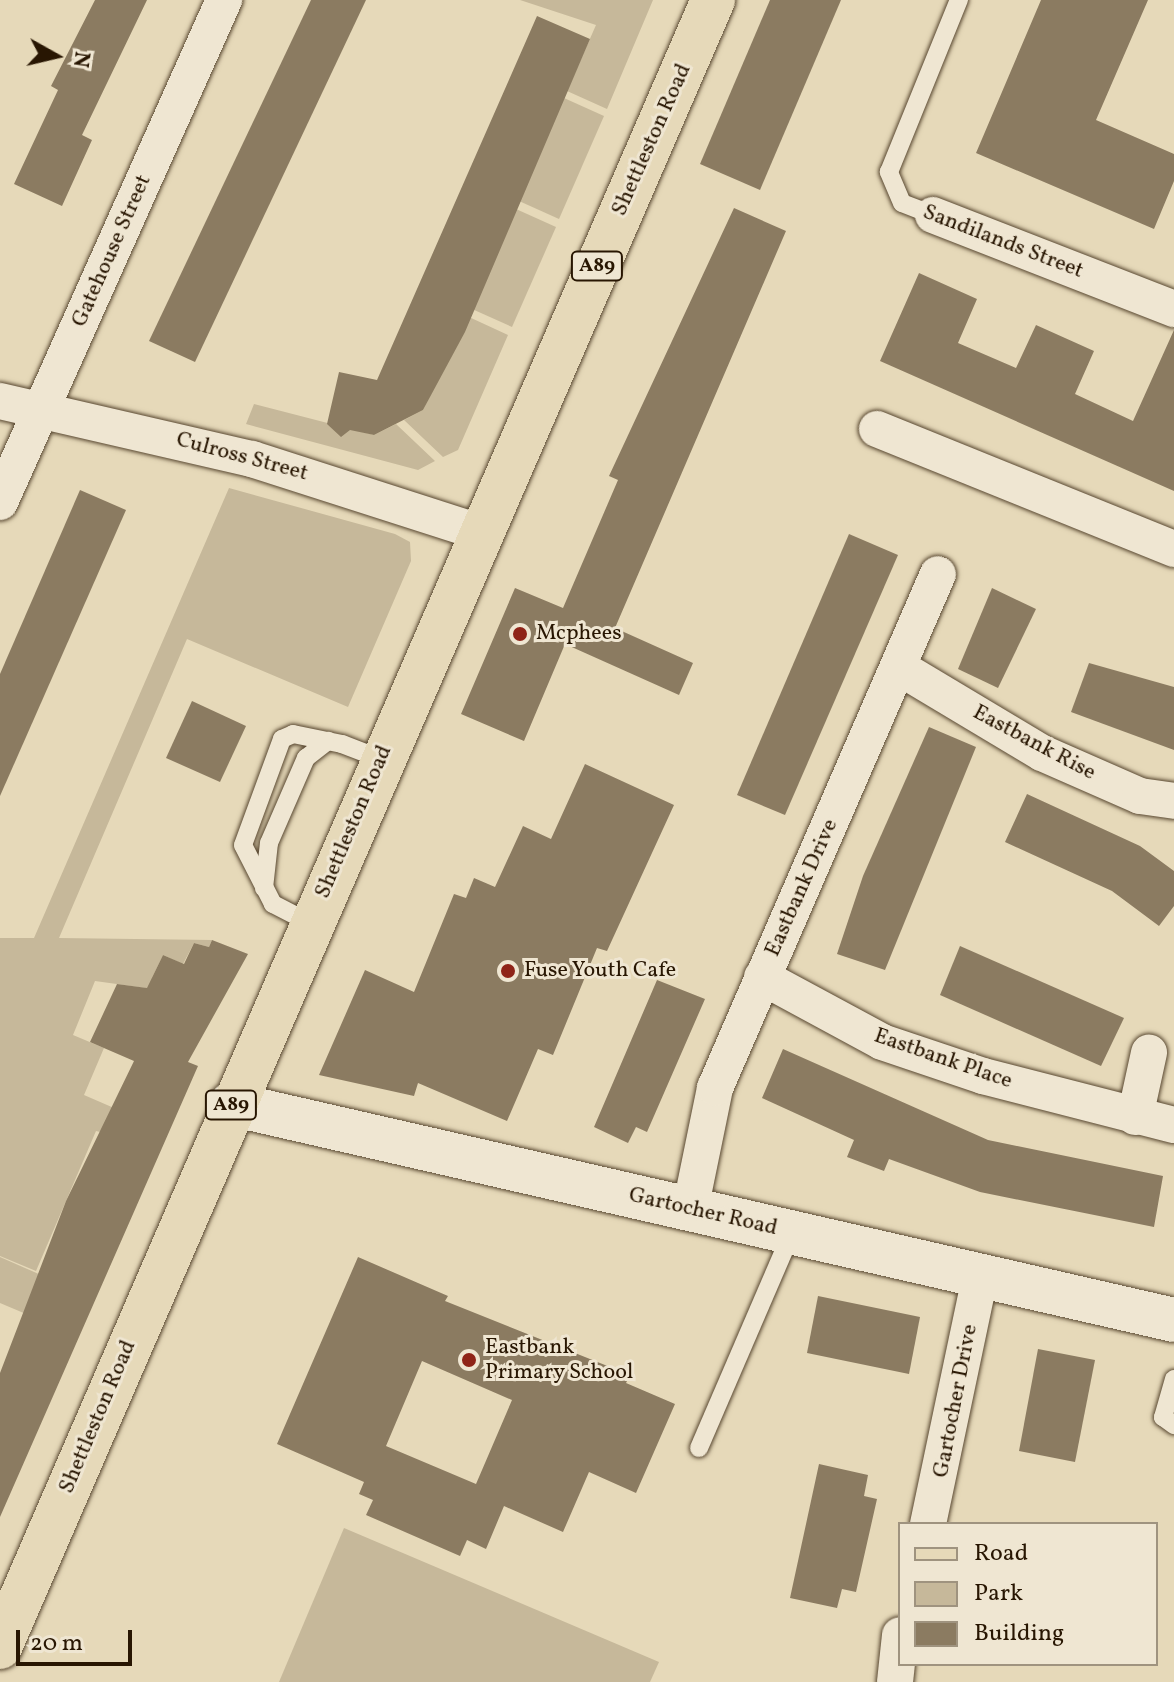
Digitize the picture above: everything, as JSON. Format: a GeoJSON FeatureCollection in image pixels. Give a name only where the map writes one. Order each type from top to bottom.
{"type":"FeatureCollection","features":[{"type":"Feature","properties":{"kind":"main road","name":"Shettleston Road"},"geometry":{"type":"LineString","coordinates":[[0,1647],[231,1104],[713,0]]}},
{"type":"Feature","properties":{"kind":"main road","name":"Gartocher Road"},"geometry":{"type":"LineString","coordinates":[[231,1104],[1174,1320]]}},
{"type":"Feature","properties":{"kind":"street","name":"Gatehouse Street"},"geometry":{"type":"LineString","coordinates":[[0,502],[224,0]]}},
{"type":"Feature","properties":{"kind":"street","name":"Sandilands Street"},"geometry":{"type":"LineString","coordinates":[[933,215],[1174,309]]}},
{"type":"Feature","properties":{"kind":"street","name":"Culross Street"},"geometry":{"type":"LineString","coordinates":[[0,401],[266,463],[480,532]]}},
{"type":"Feature","properties":{"kind":"street"},"geometry":{"type":"LineString","coordinates":[[877,429],[1174,549]]}},
{"type":"Feature","properties":{"kind":"street","name":"Eastbank Drive"},"geometry":{"type":"LineString","coordinates":[[690,1210],[715,1088],[900,668],[938,574]]}},
{"type":"Feature","properties":{"kind":"street","name":"Eastbank Rise"},"geometry":{"type":"LineString","coordinates":[[900,668],[1042,753],[1140,796],[1174,801]]}},
{"type":"Feature","properties":{"kind":"street","name":"Eastbank Place"},"geometry":{"type":"LineString","coordinates":[[762,977],[882,1042],[1135,1117],[1174,1125]]}},
{"type":"Feature","properties":{"kind":"street"},"geometry":{"type":"LineString","coordinates":[[1135,1117],[1149,1053]]}},
{"type":"Feature","properties":{"kind":"street","name":"Gartocher Drive"},"geometry":{"type":"LineString","coordinates":[[928,1522],[980,1277]]}},
{"type":"Feature","properties":{"kind":"street"},"geometry":{"type":"LineString","coordinates":[[895,1682],[898,1654]]}},
{"type":"Feature","properties":{"kind":"lane","name":"Sandilands Street"},"geometry":{"type":"LineString","coordinates":[[933,215],[902,203],[889,172],[959,0]]}},
{"type":"Feature","properties":{"kind":"lane"},"geometry":{"type":"LineString","coordinates":[[310,923],[277,908],[264,890],[243,845],[251,811],[285,736],[328,741],[381,759]]}},
{"type":"Feature","properties":{"kind":"lane"},"geometry":{"type":"LineString","coordinates":[[264,890],[269,843],[306,758],[328,741]]}},
{"type":"Feature","properties":{"kind":"lane"},"geometry":{"type":"LineString","coordinates":[[699,1448],[792,1232]]}},
{"type":"Feature","properties":{"kind":"lane"},"geometry":{"type":"LineString","coordinates":[[1174,1379],[1163,1417],[1174,1425]]}},
{"type":"Feature","properties":{"kind":"green space"},"geometry":{"type":"Polygon","coordinates":[[[520,0],[653,0],[607,109],[567,91],[596,25],[520,0]]]}},
{"type":"Feature","properties":{"kind":"green space"},"geometry":{"type":"Polygon","coordinates":[[[564,98],[604,116],[559,219],[519,201],[564,98]]]}},
{"type":"Feature","properties":{"kind":"green space"},"geometry":{"type":"Polygon","coordinates":[[[516,209],[556,227],[512,327],[472,309],[516,209]]]}},
{"type":"Feature","properties":{"kind":"green space"},"geometry":{"type":"Polygon","coordinates":[[[469,317],[508,335],[458,450],[443,457],[404,420],[423,410],[469,317]]]}},
{"type":"Feature","properties":{"kind":"green space"},"geometry":{"type":"Polygon","coordinates":[[[254,404],[374,435],[396,424],[435,461],[418,470],[246,424],[254,404]]]}},
{"type":"Feature","properties":{"kind":"green space"},"geometry":{"type":"Polygon","coordinates":[[[229,488],[395,534],[410,542],[411,561],[348,707],[187,639],[59,938],[212,940],[209,947],[194,943],[183,964],[163,955],[152,978],[182,993],[95,981],[73,1035],[104,1048],[84,1095],[114,1108],[104,1133],[96,1131],[36,1271],[0,1256],[0,938],[34,938],[229,488]]]}},
{"type":"Feature","properties":{"kind":"green space"},"geometry":{"type":"Polygon","coordinates":[[[0,1257],[41,1275],[26,1314],[0,1303],[0,1257]]]}},
{"type":"Feature","properties":{"kind":"green space"},"geometry":{"type":"Polygon","coordinates":[[[344,1528],[659,1662],[650,1682],[279,1682],[344,1528]]]}},
{"type":"Feature","properties":{"kind":"building"},"geometry":{"type":"Polygon","coordinates":[[[95,0],[147,0],[82,135],[92,140],[62,206],[14,184],[58,90],[51,86],[95,0]]]}},
{"type":"Feature","properties":{"kind":"building"},"geometry":{"type":"Polygon","coordinates":[[[311,0],[366,0],[195,362],[149,341],[311,0]]]}},
{"type":"Feature","properties":{"kind":"building"},"geometry":{"type":"Polygon","coordinates":[[[770,0],[841,0],[760,190],[700,164],[770,0]]]}},
{"type":"Feature","properties":{"kind":"building"},"geometry":{"type":"Polygon","coordinates":[[[1041,0],[1148,0],[1096,120],[1174,154],[1174,181],[1154,229],[976,153],[1041,0]]]}},
{"type":"Feature","properties":{"kind":"building"},"geometry":{"type":"Polygon","coordinates":[[[537,16],[590,39],[465,332],[423,410],[374,435],[350,430],[341,437],[327,424],[339,372],[377,380],[537,16]]]}},
{"type":"Feature","properties":{"kind":"building"},"geometry":{"type":"Polygon","coordinates":[[[734,208],[786,231],[615,628],[693,663],[679,695],[565,644],[524,741],[461,714],[515,588],[563,608],[618,480],[609,476],[734,208]]]}},
{"type":"Feature","properties":{"kind":"building"},"geometry":{"type":"Polygon","coordinates":[[[919,273],[977,299],[958,343],[1016,368],[1036,325],[1094,351],[1075,394],[1133,421],[1174,330],[1174,491],[880,361],[919,273]]]}},
{"type":"Feature","properties":{"kind":"building"},"geometry":{"type":"Polygon","coordinates":[[[80,490],[126,510],[0,796],[0,674],[80,490]]]}},
{"type":"Feature","properties":{"kind":"building"},"geometry":{"type":"Polygon","coordinates":[[[849,534],[898,555],[785,815],[737,795],[849,534]]]}},
{"type":"Feature","properties":{"kind":"building"},"geometry":{"type":"Polygon","coordinates":[[[992,588],[1036,609],[998,688],[958,669],[992,588]]]}},
{"type":"Feature","properties":{"kind":"building"},"geometry":{"type":"Polygon","coordinates":[[[1089,663],[1174,687],[1174,750],[1071,712],[1089,663]]]}},
{"type":"Feature","properties":{"kind":"building"},"geometry":{"type":"Polygon","coordinates":[[[192,701],[246,726],[220,782],[166,758],[192,701]]]}},
{"type":"Feature","properties":{"kind":"building"},"geometry":{"type":"Polygon","coordinates":[[[929,727],[976,747],[885,970],[837,954],[863,876],[929,727]]]}},
{"type":"Feature","properties":{"kind":"building"},"geometry":{"type":"Polygon","coordinates":[[[585,764],[674,805],[607,951],[597,948],[553,1055],[538,1049],[507,1121],[418,1083],[414,1096],[319,1075],[365,970],[414,992],[454,894],[466,898],[474,878],[495,887],[523,826],[551,839],[585,764]]]}},
{"type":"Feature","properties":{"kind":"building"},"geometry":{"type":"Polygon","coordinates":[[[1027,794],[1140,846],[1174,871],[1174,906],[1159,926],[1112,891],[1005,842],[1027,794]]]}},
{"type":"Feature","properties":{"kind":"building"},"geometry":{"type":"Polygon","coordinates":[[[212,940],[248,954],[188,1062],[198,1066],[0,1517],[0,1373],[66,1201],[134,1061],[90,1042],[117,984],[147,988],[163,955],[184,964],[194,943],[209,947],[212,940]]]}},
{"type":"Feature","properties":{"kind":"building"},"geometry":{"type":"Polygon","coordinates":[[[960,946],[1124,1018],[1101,1066],[940,995],[960,946]]]}},
{"type":"Feature","properties":{"kind":"building"},"geometry":{"type":"Polygon","coordinates":[[[657,980],[705,999],[647,1132],[636,1127],[628,1143],[594,1127],[657,980]]]}},
{"type":"Feature","properties":{"kind":"building"},"geometry":{"type":"Polygon","coordinates":[[[783,1049],[988,1140],[1163,1176],[1154,1227],[980,1192],[889,1159],[884,1171],[847,1157],[854,1140],[762,1098],[783,1049]]]}},
{"type":"Feature","properties":{"kind":"building"},"geometry":{"type":"Polygon","coordinates":[[[358,1257],[448,1296],[445,1301],[630,1375],[626,1383],[675,1404],[636,1493],[589,1472],[563,1532],[504,1506],[486,1549],[467,1540],[460,1556],[366,1515],[373,1500],[359,1494],[364,1482],[277,1444],[358,1257]],[[422,1361],[386,1446],[476,1484],[512,1400],[422,1361]]]}},
{"type":"Feature","properties":{"kind":"building"},"geometry":{"type":"Polygon","coordinates":[[[818,1296],[920,1317],[909,1374],[807,1353],[818,1296]]]}},
{"type":"Feature","properties":{"kind":"building"},"geometry":{"type":"Polygon","coordinates":[[[1038,1349],[1095,1360],[1075,1462],[1019,1451],[1038,1349]]]}},
{"type":"Feature","properties":{"kind":"building"},"geometry":{"type":"Polygon","coordinates":[[[819,1464],[868,1475],[864,1496],[877,1499],[856,1592],[842,1589],[837,1608],[790,1598],[819,1464]]]}},
{"type":"Feature","properties":{"kind":"place","name":"Mcphees"},"geometry":{"type":"Point","coordinates":[520,634]}},
{"type":"Feature","properties":{"kind":"place","name":"Fuse Youth Cafe"},"geometry":{"type":"Point","coordinates":[508,971]}},
{"type":"Feature","properties":{"kind":"place","name":"Eastbank Primary School"},"geometry":{"type":"Point","coordinates":[469,1360]}}]}
